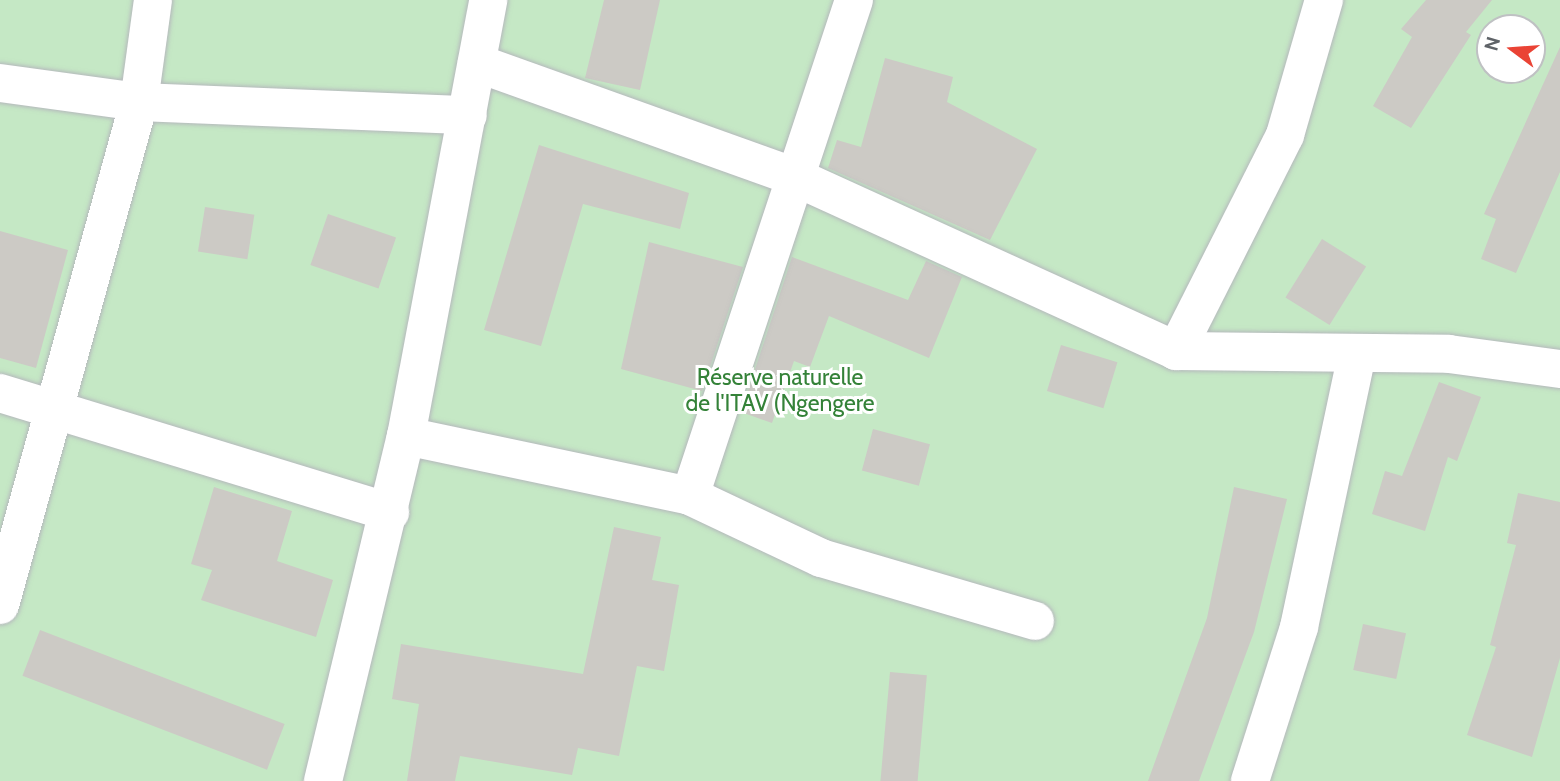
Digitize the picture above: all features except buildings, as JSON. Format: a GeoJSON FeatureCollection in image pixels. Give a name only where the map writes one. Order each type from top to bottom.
{"type":"FeatureCollection","features":[{"type":"Feature","properties":{"kind":"street"},"geometry":{"type":"LineString","coordinates":[[0,605],[59,410],[139,102],[153,0]]}},
{"type":"Feature","properties":{"kind":"street"},"geometry":{"type":"LineString","coordinates":[[323,781],[390,512],[488,0]]}},
{"type":"Feature","properties":{"kind":"street"},"geometry":{"type":"LineString","coordinates":[[690,496],[853,0]]}},
{"type":"Feature","properties":{"kind":"street"},"geometry":{"type":"LineString","coordinates":[[1176,352],[1285,135],[1324,0]]}},
{"type":"Feature","properties":{"kind":"street"},"geometry":{"type":"LineString","coordinates":[[477,63],[795,177],[1176,352],[1449,354],[1560,369]]}},
{"type":"Feature","properties":{"kind":"street"},"geometry":{"type":"LineString","coordinates":[[0,83],[139,102],[468,115]]}},
{"type":"Feature","properties":{"kind":"street"},"geometry":{"type":"LineString","coordinates":[[1250,781],[1299,627],[1357,355]]}},
{"type":"Feature","properties":{"kind":"street"},"geometry":{"type":"LineString","coordinates":[[0,393],[390,512]]}},
{"type":"Feature","properties":{"kind":"street"},"geometry":{"type":"LineString","coordinates":[[406,436],[690,496],[821,558],[1035,621]]}},
{"type":"Feature","properties":{"kind":"green space","name":"Réserve naturelle de l'ITAV (Ngengere"},"geometry":{"type":"Polygon","coordinates":[[[0,0],[1560,0],[1560,781],[0,781],[0,0]]]}}]}
